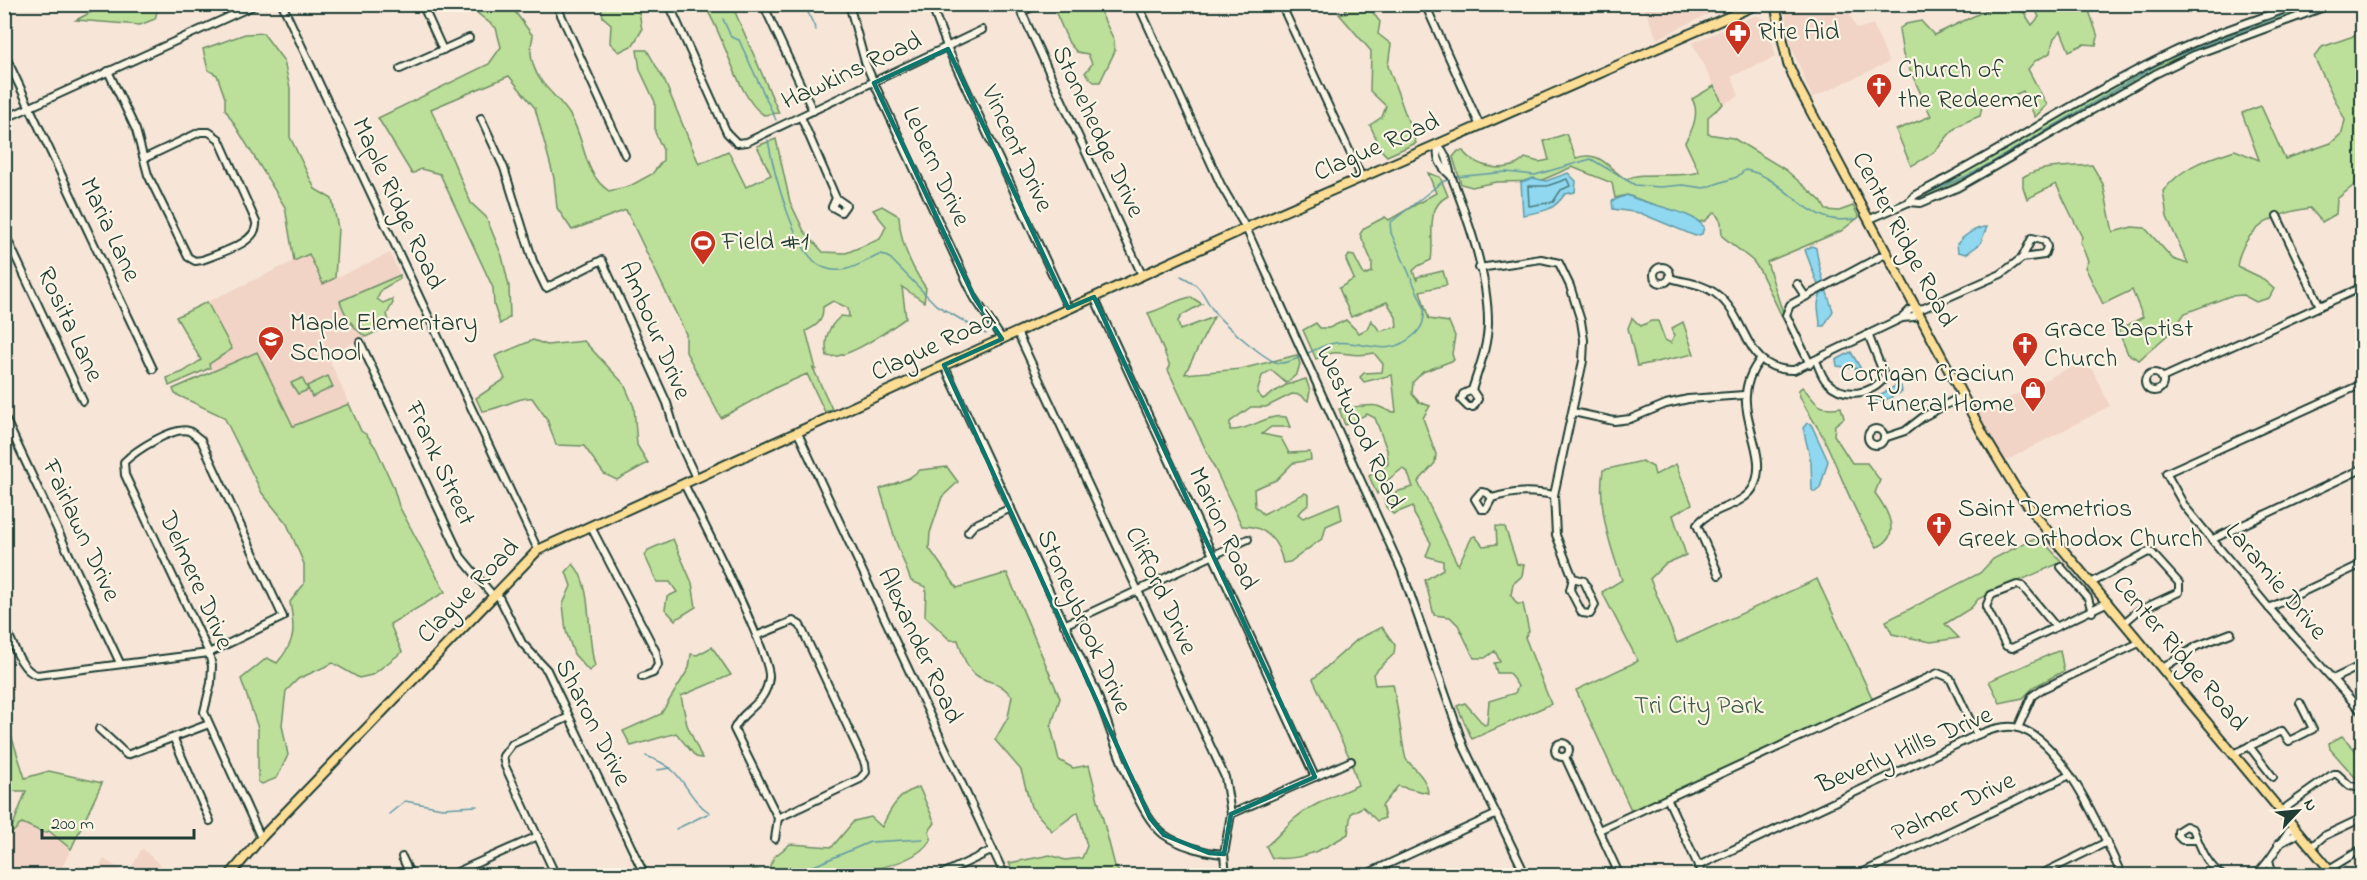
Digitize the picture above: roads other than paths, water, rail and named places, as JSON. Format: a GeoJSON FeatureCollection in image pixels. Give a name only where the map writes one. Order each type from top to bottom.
{"type":"FeatureCollection","features":[{"type":"Feature","properties":{"kind":"main road","name":"Clague Road"},"geometry":{"type":"LineString","coordinates":[[229,876],[261,838],[538,550],[1246,228],[1758,4]]}},
{"type":"Feature","properties":{"kind":"main road","name":"Center Ridge Road"},"geometry":{"type":"LineString","coordinates":[[1775,4],[1788,64],[1797,87],[1870,219],[1962,396],[2016,489],[2091,583],[2332,872]]}},
{"type":"Feature","properties":{"kind":"street"},"geometry":{"type":"LineString","coordinates":[[4,118],[257,4]]}},
{"type":"Feature","properties":{"kind":"street","name":"Maple Ridge Road"},"geometry":{"type":"LineString","coordinates":[[282,4],[538,550]]}},
{"type":"Feature","properties":{"kind":"street"},"geometry":{"type":"LineString","coordinates":[[422,4],[443,50]]}},
{"type":"Feature","properties":{"kind":"street"},"geometry":{"type":"LineString","coordinates":[[556,4],[625,154]]}},
{"type":"Feature","properties":{"kind":"street","name":"Hawkins Road"},"geometry":{"type":"LineString","coordinates":[[669,4],[727,133],[737,143],[747,142],[948,49],[982,30]]}},
{"type":"Feature","properties":{"kind":"street"},"geometry":{"type":"LineString","coordinates":[[763,4],[813,111]]}},
{"type":"Feature","properties":{"kind":"street","name":"Lebern Drive"},"geometry":{"type":"LineString","coordinates":[[849,4],[865,62],[874,83],[974,297],[1002,339]]}},
{"type":"Feature","properties":{"kind":"street","name":"Vincent Drive"},"geometry":{"type":"LineString","coordinates":[[931,4],[948,49],[1068,308]]}},
{"type":"Feature","properties":{"kind":"street","name":"Stonehedge Drive"},"geometry":{"type":"LineString","coordinates":[[1018,4],[1142,275]]}},
{"type":"Feature","properties":{"kind":"street"},"geometry":{"type":"LineString","coordinates":[[1021,12],[1040,4]]}},
{"type":"Feature","properties":{"kind":"street","name":"Westwood Road"},"geometry":{"type":"LineString","coordinates":[[1138,4],[1221,185],[1246,228],[1402,571],[1464,747],[1526,876]]}},
{"type":"Feature","properties":{"kind":"street"},"geometry":{"type":"LineString","coordinates":[[1281,4],[1362,178]]}},
{"type":"Feature","properties":{"kind":"street"},"geometry":{"type":"LineString","coordinates":[[1425,4],[1480,126]]}},
{"type":"Feature","properties":{"kind":"street"},"geometry":{"type":"LineString","coordinates":[[1870,219],[1909,202],[1915,195],[1983,160],[2159,59],[2209,36],[2300,4]]}},
{"type":"Feature","properties":{"kind":"street"},"geometry":{"type":"LineString","coordinates":[[1909,202],[1921,203],[1957,188],[2180,62],[2332,4]]}},
{"type":"Feature","properties":{"kind":"street"},"geometry":{"type":"LineString","coordinates":[[400,69],[469,38]]}},
{"type":"Feature","properties":{"kind":"street","name":"Maria Lane"},"geometry":{"type":"LineString","coordinates":[[4,53],[153,369]]}},
{"type":"Feature","properties":{"kind":"street"},"geometry":{"type":"LineString","coordinates":[[108,71],[136,130],[148,175],[188,257],[195,261],[202,260],[252,237],[257,228],[256,222],[219,139],[209,132],[200,132],[145,158]]}},
{"type":"Feature","properties":{"kind":"street"},"geometry":{"type":"LineString","coordinates":[[801,117],[836,198]]}},
{"type":"Feature","properties":{"kind":"street","name":"Ambour Drive"},"geometry":{"type":"LineString","coordinates":[[481,118],[504,168],[533,261],[546,288],[602,260],[667,403],[676,437],[696,478]]}},
{"type":"Feature","properties":{"kind":"street"},"geometry":{"type":"LineString","coordinates":[[1438,145],[1449,161],[1452,178],[1467,214],[1488,322],[1484,351],[1472,390]]}},
{"type":"Feature","properties":{"kind":"street"},"geometry":{"type":"LineString","coordinates":[[2277,216],[2320,306]]}},
{"type":"Feature","properties":{"kind":"street","name":"Rosita Lane"},"geometry":{"type":"LineString","coordinates":[[4,232],[83,401]]}},
{"type":"Feature","properties":{"kind":"street"},"geometry":{"type":"LineString","coordinates":[[1868,334],[1886,377],[1872,388],[1857,394],[1844,391],[1826,382],[1786,315],[1793,301],[1822,289],[1887,253]]}},
{"type":"Feature","properties":{"kind":"street"},"geometry":{"type":"LineString","coordinates":[[1670,278],[1704,286],[1725,302],[1760,360],[1781,370],[1794,370],[1813,363],[1902,318],[1910,310],[1918,311],[2001,274],[2022,258]]}},
{"type":"Feature","properties":{"kind":"street"},"geometry":{"type":"LineString","coordinates":[[1479,268],[1512,261],[1551,260],[1564,269],[1581,321],[1584,340],[1583,361],[1554,495],[1556,535],[1573,578],[1570,590],[1579,609],[1586,615],[1590,614],[1595,605],[1584,581],[1573,578]]}},
{"type":"Feature","properties":{"kind":"street"},"geometry":{"type":"LineString","coordinates":[[1797,284],[1805,296]]}},
{"type":"Feature","properties":{"kind":"street"},"geometry":{"type":"LineString","coordinates":[[2162,378],[2362,287]]}},
{"type":"Feature","properties":{"kind":"street","name":"Marion Road"},"geometry":{"type":"LineString","coordinates":[[1094,297],[1315,777]]}},
{"type":"Feature","properties":{"kind":"street","name":"Clifford Drive"},"geometry":{"type":"LineString","coordinates":[[1017,332],[1225,777],[1231,814],[1224,854],[1226,876]]}},
{"type":"Feature","properties":{"kind":"street","name":"Frank Street"},"geometry":{"type":"LineString","coordinates":[[360,342],[461,557],[496,595]]}},
{"type":"Feature","properties":{"kind":"street"},"geometry":{"type":"LineString","coordinates":[[1719,575],[1696,525],[1706,516],[1745,496],[1754,487],[1757,464],[1744,395],[1749,376],[1760,360]]}},
{"type":"Feature","properties":{"kind":"street","name":"Stoneybrook Drive"},"geometry":{"type":"LineString","coordinates":[[944,365],[1096,692],[1116,748],[1154,825],[1164,835],[1209,853],[1224,854]]}},
{"type":"Feature","properties":{"kind":"street","name":"Laramie Drive"},"geometry":{"type":"LineString","coordinates":[[2362,384],[2166,473],[2185,507],[2362,712]]}},
{"type":"Feature","properties":{"kind":"street"},"geometry":{"type":"LineString","coordinates":[[1573,412],[1614,421],[1630,419],[1666,404],[1688,399],[1744,395]]}},
{"type":"Feature","properties":{"kind":"street"},"geometry":{"type":"LineString","coordinates":[[1884,438],[1905,431],[1923,417],[1962,396]]}},
{"type":"Feature","properties":{"kind":"street","name":"Fairlawn Drive"},"geometry":{"type":"LineString","coordinates":[[4,416],[120,663]]}},
{"type":"Feature","properties":{"kind":"street","name":"Delmere Drive"},"geometry":{"type":"LineString","coordinates":[[209,652],[283,617],[201,440],[190,431],[178,430],[134,452],[124,462],[125,475],[209,652],[212,666],[211,683],[204,712],[261,838]]}},
{"type":"Feature","properties":{"kind":"street","name":"Alexander Road"},"geometry":{"type":"LineString","coordinates":[[798,433],[1005,876]]}},
{"type":"Feature","properties":{"kind":"street"},"geometry":{"type":"LineString","coordinates":[[2213,539],[2362,469]]}},
{"type":"Feature","properties":{"kind":"street"},"geometry":{"type":"LineString","coordinates":[[684,484],[756,636],[769,675],[766,690],[756,706],[738,720],[734,729],[778,818],[775,839]]}},
{"type":"Feature","properties":{"kind":"street"},"geometry":{"type":"LineString","coordinates":[[1492,498],[1514,492],[1531,491],[1554,495]]}},
{"type":"Feature","properties":{"kind":"street"},"geometry":{"type":"LineString","coordinates":[[968,532],[974,525],[1011,508]]}},
{"type":"Feature","properties":{"kind":"street"},"geometry":{"type":"LineString","coordinates":[[591,527],[656,652],[658,665],[653,673],[642,677]]}},
{"type":"Feature","properties":{"kind":"street"},"geometry":{"type":"LineString","coordinates":[[1065,625],[1248,539]]}},
{"type":"Feature","properties":{"kind":"street"},"geometry":{"type":"LineString","coordinates":[[2091,583],[2148,552],[2152,553],[2179,583],[2179,592],[2138,611],[2125,622]]}},
{"type":"Feature","properties":{"kind":"street"},"geometry":{"type":"LineString","coordinates":[[2270,608],[2362,564]]}},
{"type":"Feature","properties":{"kind":"street"},"geometry":{"type":"LineString","coordinates":[[2061,567],[2088,598],[2092,612]]}},
{"type":"Feature","properties":{"kind":"street"},"geometry":{"type":"LineString","coordinates":[[2056,627],[2022,586],[2017,585],[1988,600],[1986,607],[1995,627],[2006,646],[2012,648],[2092,612],[2108,602]]}},
{"type":"Feature","properties":{"kind":"street","name":"Sharon Drive"},"geometry":{"type":"LineString","coordinates":[[496,595],[522,643],[547,670],[645,876]]}},
{"type":"Feature","properties":{"kind":"street"},"geometry":{"type":"LineString","coordinates":[[756,636],[793,621],[800,625],[865,764],[866,772],[860,779],[778,818]]}},
{"type":"Feature","properties":{"kind":"street"},"geometry":{"type":"LineString","coordinates":[[4,624],[29,673],[37,675],[209,652]]}},
{"type":"Feature","properties":{"kind":"street"},"geometry":{"type":"LineString","coordinates":[[2163,668],[2197,646],[2231,633]]}},
{"type":"Feature","properties":{"kind":"street","name":"Beverly Hills Drive"},"geometry":{"type":"LineString","coordinates":[[1698,866],[1977,735],[1997,728],[2018,728],[2032,696],[2042,689],[2141,642]]}},
{"type":"Feature","properties":{"kind":"street"},"geometry":{"type":"LineString","coordinates":[[2333,679],[2362,665]]}},
{"type":"Feature","properties":{"kind":"street"},"geometry":{"type":"LineString","coordinates":[[1599,831],[1934,675],[1944,674],[1950,678],[1977,735]]}},
{"type":"Feature","properties":{"kind":"street"},"geometry":{"type":"LineString","coordinates":[[2235,753],[2282,731],[2289,741],[2313,729],[2300,703]]}},
{"type":"Feature","properties":{"kind":"street"},"geometry":{"type":"LineString","coordinates":[[555,876],[505,766],[503,756],[512,744],[569,717]]}},
{"type":"Feature","properties":{"kind":"street"},"geometry":{"type":"LineString","coordinates":[[99,729],[127,756],[174,740],[209,724]]}},
{"type":"Feature","properties":{"kind":"street"},"geometry":{"type":"LineString","coordinates":[[2018,728],[2036,736],[2070,775],[2084,795],[2122,876]]}},
{"type":"Feature","properties":{"kind":"street"},"geometry":{"type":"LineString","coordinates":[[174,740],[210,821]]}},
{"type":"Feature","properties":{"kind":"street"},"geometry":{"type":"LineString","coordinates":[[2249,746],[2273,777]]}},
{"type":"Feature","properties":{"kind":"street"},"geometry":{"type":"LineString","coordinates":[[1565,757],[1620,876]]}},
{"type":"Feature","properties":{"kind":"street"},"geometry":{"type":"LineString","coordinates":[[1231,814],[1351,761]]}},
{"type":"Feature","properties":{"kind":"street"},"geometry":{"type":"LineString","coordinates":[[2281,811],[2333,774],[2337,774],[2350,786],[2362,788]]}},
{"type":"Feature","properties":{"kind":"street","name":"Palmer Drive"},"geometry":{"type":"LineString","coordinates":[[1855,876],[2070,775]]}},
{"type":"Feature","properties":{"kind":"street"},"geometry":{"type":"LineString","coordinates":[[1668,800],[1703,876]]}},
{"type":"Feature","properties":{"kind":"street"},"geometry":{"type":"LineString","coordinates":[[1362,876],[1497,814]]}},
{"type":"Feature","properties":{"kind":"street"},"geometry":{"type":"LineString","coordinates":[[2311,847],[2324,836],[2362,818]]}},
{"type":"Feature","properties":{"kind":"street"},"geometry":{"type":"LineString","coordinates":[[2256,876],[2290,829],[2296,829]]}},
{"type":"Feature","properties":{"kind":"street"},"geometry":{"type":"LineString","coordinates":[[448,876],[538,836]]}},
{"type":"Feature","properties":{"kind":"street"},"geometry":{"type":"LineString","coordinates":[[2195,840],[2209,863],[2223,876]]}},
{"type":"Feature","properties":{"kind":"street"},"geometry":{"type":"LineString","coordinates":[[2037,876],[2107,843]]}},
{"type":"Feature","properties":{"kind":"street"},"geometry":{"type":"LineString","coordinates":[[2332,872],[2362,849]]}},
{"type":"Feature","properties":{"kind":"street"},"geometry":{"type":"LineString","coordinates":[[938,876],[993,850]]}},
{"type":"Feature","properties":{"kind":"street"},"geometry":{"type":"LineString","coordinates":[[402,857],[411,876]]}},
{"type":"Feature","properties":{"kind":"street"},"geometry":{"type":"LineString","coordinates":[[2269,860],[2273,876]]}},
{"type":"Feature","properties":{"kind":"water"},"geometry":{"type":"Polygon","coordinates":[[[1568,173],[1576,181],[1575,192],[1565,194],[1547,210],[1523,215],[1521,182],[1533,178],[1546,181],[1568,173]]]}},
{"type":"Feature","properties":{"kind":"water"},"geometry":{"type":"Polygon","coordinates":[[[1627,195],[1680,212],[1699,221],[1704,227],[1702,234],[1695,236],[1640,213],[1613,209],[1612,201],[1627,195]]]}},
{"type":"Feature","properties":{"kind":"water"},"geometry":{"type":"Polygon","coordinates":[[[1987,227],[1980,244],[1966,254],[1958,252],[1957,244],[1963,238],[1975,230],[1987,227]]]}},
{"type":"Feature","properties":{"kind":"water"},"geometry":{"type":"Polygon","coordinates":[[[1812,246],[1816,248],[1833,311],[1824,326],[1820,326],[1818,310],[1821,293],[1805,250],[1812,246]]]}},
{"type":"Feature","properties":{"kind":"water"},"geometry":{"type":"Polygon","coordinates":[[[1851,352],[1861,369],[1837,366],[1836,360],[1851,352]]]}},
{"type":"Feature","properties":{"kind":"water"},"geometry":{"type":"Polygon","coordinates":[[[1897,385],[1901,386],[1902,392],[1877,404],[1876,397],[1897,385]]]}},
{"type":"Feature","properties":{"kind":"water"},"geometry":{"type":"Polygon","coordinates":[[[1807,423],[1811,424],[1828,461],[1820,488],[1815,492],[1812,490],[1811,462],[1803,428],[1807,423]]]}},
{"type":"Feature","properties":{"kind":"waterway"},"geometry":{"type":"LineString","coordinates":[[804,4],[816,30]]}},
{"type":"Feature","properties":{"kind":"waterway"},"geometry":{"type":"LineString","coordinates":[[1926,194],[1975,172],[2166,60],[2312,4]]}},
{"type":"Feature","properties":{"kind":"waterway"},"geometry":{"type":"LineString","coordinates":[[723,19],[731,37],[739,40],[776,120]]}},
{"type":"Feature","properties":{"kind":"waterway"},"geometry":{"type":"LineString","coordinates":[[768,140],[787,212],[804,248],[814,261],[825,268],[840,270],[854,267],[882,254],[891,259],[936,305],[986,334]]}},
{"type":"Feature","properties":{"kind":"waterway"},"geometry":{"type":"LineString","coordinates":[[1455,177],[1506,172],[1535,175],[1591,159],[1635,185],[1660,187],[1683,185],[1704,188],[1737,177],[1745,170],[1768,178],[1817,214],[1835,220],[1857,219]]}},
{"type":"Feature","properties":{"kind":"waterway"},"geometry":{"type":"LineString","coordinates":[[1308,353],[1335,343],[1393,347],[1403,343],[1419,330],[1424,319],[1424,307],[1391,233],[1390,223],[1442,182],[1450,179]]}},
{"type":"Feature","properties":{"kind":"waterway"},"geometry":{"type":"LineString","coordinates":[[1181,276],[1202,292],[1215,313],[1227,325],[1264,355],[1278,363],[1289,362],[1300,357]]}},
{"type":"Feature","properties":{"kind":"waterway"},"geometry":{"type":"LineString","coordinates":[[646,756],[670,768],[694,798],[710,813]]}},
{"type":"Feature","properties":{"kind":"waterway"},"geometry":{"type":"LineString","coordinates":[[657,770],[671,768]]}},
{"type":"Feature","properties":{"kind":"waterway"},"geometry":{"type":"LineString","coordinates":[[389,814],[405,801],[442,808],[477,806]]}},
{"type":"Feature","properties":{"kind":"waterway"},"geometry":{"type":"LineString","coordinates":[[676,829],[707,814]]}},
{"type":"Feature","properties":{"kind":"waterway"},"geometry":{"type":"LineString","coordinates":[[790,876],[870,842],[923,839]]}},
{"type":"Feature","properties":{"kind":"place","name":"Rite Aid"},"geometry":{"type":"Point","coordinates":[1738,56]}},
{"type":"Feature","properties":{"kind":"place","name":"Church of the Redeemer"},"geometry":{"type":"Point","coordinates":[1879,109]}},
{"type":"Feature","properties":{"kind":"place","name":"Field #1"},"geometry":{"type":"Point","coordinates":[703,266]}},
{"type":"Feature","properties":{"kind":"place","name":"Maple Elementary School"},"geometry":{"type":"Point","coordinates":[271,362]}},
{"type":"Feature","properties":{"kind":"place","name":"Grace Baptist Church"},"geometry":{"type":"Point","coordinates":[2025,368]}},
{"type":"Feature","properties":{"kind":"place","name":"Corrigan Craciun Funeral Home"},"geometry":{"type":"Point","coordinates":[2033,413]}},
{"type":"Feature","properties":{"kind":"place","name":"Saint Demetrios Greek Orthodox Church"},"geometry":{"type":"Point","coordinates":[1939,548]}},
{"type":"Feature","properties":{"kind":"park label","name":"Tri City Park"},"geometry":{"type":"Point","coordinates":[1699,707]}}]}
